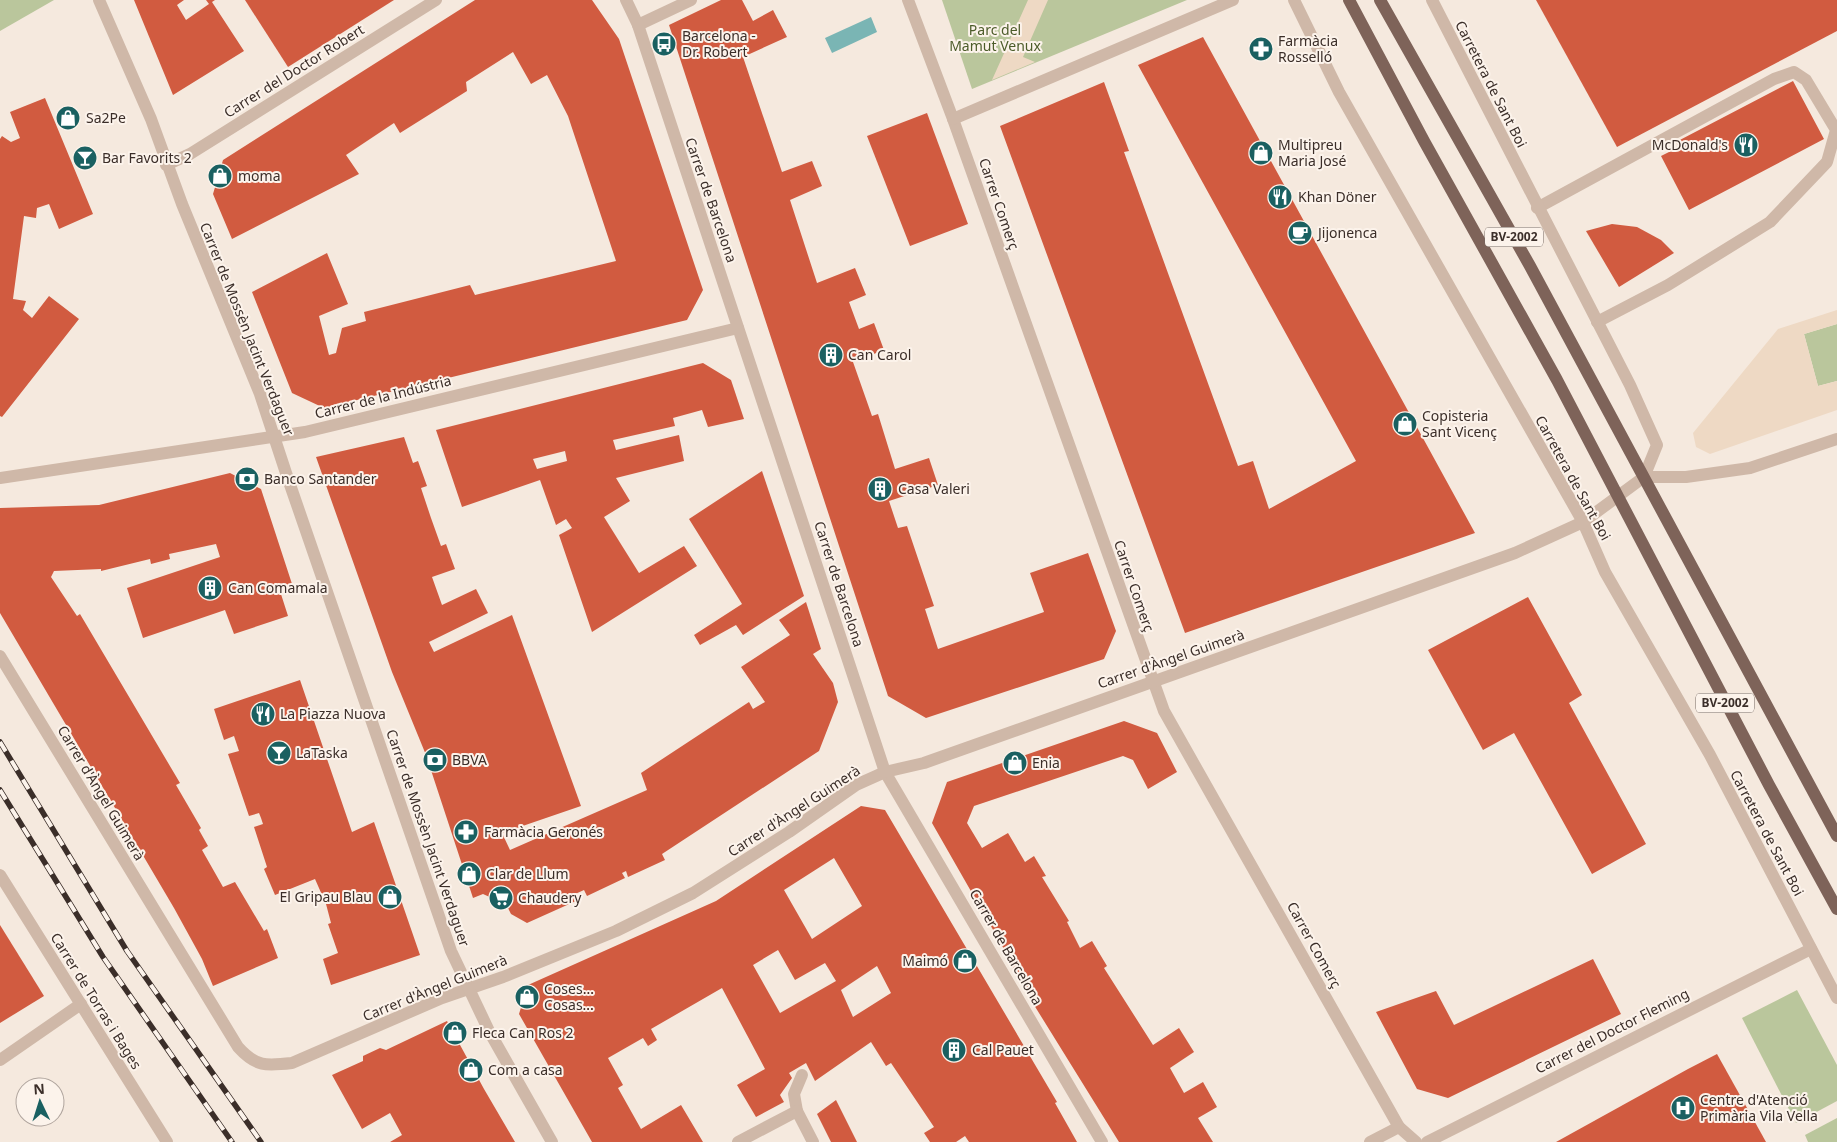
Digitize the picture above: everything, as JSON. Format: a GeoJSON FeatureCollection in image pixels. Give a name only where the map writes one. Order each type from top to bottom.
{"type":"FeatureCollection","features":[{"type":"Feature","properties":{"kind":"main road","name":"BV-2002"},"geometry":{"type":"LineString","coordinates":[[1349,0],[1424,141],[1562,388],[1768,785],[1837,909]]}},
{"type":"Feature","properties":{"kind":"main road","name":"BV-2002"},"geometry":{"type":"LineString","coordinates":[[1380,0],[1530,266],[1837,836]]}},
{"type":"Feature","properties":{"kind":"street","name":"Carrer de Mossèn Jacint Verdaguer"},"geometry":{"type":"LineString","coordinates":[[99,0],[151,119],[166,165],[275,436],[289,482],[451,951],[489,1031],[552,1142]]}},
{"type":"Feature","properties":{"kind":"street","name":"Carrer del Doctor Robert"},"geometry":{"type":"LineString","coordinates":[[166,165],[190,154],[436,0]]}},
{"type":"Feature","properties":{"kind":"street","name":"Carrer de Barcelona"},"geometry":{"type":"LineString","coordinates":[[626,0],[638,26],[885,772],[1102,1142]]}},
{"type":"Feature","properties":{"kind":"street"},"geometry":{"type":"LineString","coordinates":[[638,26],[690,0]]}},
{"type":"Feature","properties":{"kind":"street","name":"Carrer Comerç"},"geometry":{"type":"LineString","coordinates":[[908,0],[953,119],[1152,682],[1164,711],[1399,1127],[1416,1142]]}},
{"type":"Feature","properties":{"kind":"street"},"geometry":{"type":"LineString","coordinates":[[953,119],[1233,0]]}},
{"type":"Feature","properties":{"kind":"street","name":"Carretera de Sant Boi"},"geometry":{"type":"LineString","coordinates":[[1294,0],[1339,92],[1583,522],[1605,572],[1710,755],[1837,998]]}},
{"type":"Feature","properties":{"kind":"street","name":"Carretera de Sant Boi"},"geometry":{"type":"LineString","coordinates":[[1432,0],[1537,208],[1630,385],[1657,445],[1644,477]]}},
{"type":"Feature","properties":{"kind":"street"},"geometry":{"type":"LineString","coordinates":[[1537,208],[1774,79],[1794,72],[1806,80],[1836,130],[1827,162],[1770,222],[1668,285],[1597,322]]}},
{"type":"Feature","properties":{"kind":"street","name":"Carrer de la Indústria"},"geometry":{"type":"LineString","coordinates":[[0,478],[305,432],[738,328]]}},
{"type":"Feature","properties":{"kind":"street"},"geometry":{"type":"LineString","coordinates":[[1644,477],[1686,477],[1750,468],[1837,439]]}},
{"type":"Feature","properties":{"kind":"street","name":"Carrer d'Àngel Guimerà"},"geometry":{"type":"LineString","coordinates":[[0,656],[238,1047],[249,1060],[267,1066],[292,1063],[468,989],[503,977],[616,931],[693,893],[789,832],[856,785],[885,772],[924,763],[1505,557],[1583,522],[1617,495],[1644,477]]}},
{"type":"Feature","properties":{"kind":"street","name":"Carrer de Torras i Bages"},"geometry":{"type":"LineString","coordinates":[[0,875],[167,1142]]}},
{"type":"Feature","properties":{"kind":"street","name":"Carrer del Doctor Fleming"},"geometry":{"type":"LineString","coordinates":[[1427,1142],[1811,949]]}},
{"type":"Feature","properties":{"kind":"street"},"geometry":{"type":"LineString","coordinates":[[0,1060],[81,1004]]}},
{"type":"Feature","properties":{"kind":"street"},"geometry":{"type":"LineString","coordinates":[[802,1075],[794,1094],[798,1111],[813,1142]]}},
{"type":"Feature","properties":{"kind":"street"},"geometry":{"type":"LineString","coordinates":[[738,1142],[798,1111]]}},
{"type":"Feature","properties":{"kind":"street"},"geometry":{"type":"LineString","coordinates":[[1370,1142],[1399,1127]]}},
{"type":"Feature","properties":{"kind":"green space"},"geometry":{"type":"Polygon","coordinates":[[[0,0],[54,0],[0,31],[0,0]]]}},
{"type":"Feature","properties":{"kind":"green space","name":"Parc del Mamut Venux"},"geometry":{"type":"Polygon","coordinates":[[[942,0],[1187,0],[972,89],[942,0]]]}},
{"type":"Feature","properties":{"kind":"green space"},"geometry":{"type":"Polygon","coordinates":[[[1837,324],[1837,381],[1818,386],[1804,334],[1837,324]]]}},
{"type":"Feature","properties":{"kind":"green space"},"geometry":{"type":"Polygon","coordinates":[[[1797,990],[1837,1065],[1837,1101],[1796,1123],[1742,1018],[1797,990]]]}},
{"type":"Feature","properties":{"kind":"green space"},"geometry":{"type":"Polygon","coordinates":[[[1837,1118],[1837,1142],[1808,1142],[1805,1135],[1837,1118]]]}},
{"type":"Feature","properties":{"kind":"shaded area"},"geometry":{"type":"Polygon","coordinates":[[[1028,0],[1048,0],[1023,57],[1035,62],[992,80],[1028,0]]]}},
{"type":"Feature","properties":{"kind":"shaded area"},"geometry":{"type":"Polygon","coordinates":[[[1837,310],[1837,324],[1804,334],[1818,386],[1837,381],[1837,410],[1710,454],[1696,447],[1693,433],[1778,329],[1837,310]]]}},
{"type":"Feature","properties":{"kind":"water"},"geometry":{"type":"Polygon","coordinates":[[[871,17],[877,32],[832,53],[825,38],[871,17]]]}},
{"type":"Feature","properties":{"kind":"building"},"geometry":{"type":"Polygon","coordinates":[[[134,0],[184,0],[177,5],[186,20],[209,4],[206,0],[215,0],[212,2],[244,51],[173,95],[134,0]]]}},
{"type":"Feature","properties":{"kind":"building"},"geometry":{"type":"Polygon","coordinates":[[[245,0],[394,0],[288,67],[245,0]]]}},
{"type":"Feature","properties":{"kind":"building"},"geometry":{"type":"Polygon","coordinates":[[[475,0],[592,0],[619,39],[703,290],[687,320],[324,408],[292,393],[252,292],[327,253],[348,304],[319,316],[329,355],[336,353],[342,328],[366,321],[364,312],[470,285],[475,295],[616,261],[568,116],[547,75],[531,84],[513,52],[466,82],[467,91],[400,133],[394,123],[346,155],[359,174],[232,239],[213,194],[223,160],[475,0]]]}},
{"type":"Feature","properties":{"kind":"building"},"geometry":{"type":"Polygon","coordinates":[[[721,0],[742,0],[753,21],[773,10],[787,37],[743,57],[782,172],[812,161],[822,186],[790,200],[817,283],[855,268],[866,295],[849,302],[859,329],[874,323],[884,350],[853,362],[872,416],[878,414],[895,469],[929,458],[938,485],[889,501],[898,528],[907,526],[934,606],[925,609],[938,649],[1044,612],[1030,573],[1088,553],[1116,631],[1104,659],[926,718],[888,696],[669,25],[721,0]]]}},
{"type":"Feature","properties":{"kind":"building"},"geometry":{"type":"Polygon","coordinates":[[[1536,0],[1837,0],[1837,31],[1617,147],[1536,0]]]}},
{"type":"Feature","properties":{"kind":"building"},"geometry":{"type":"Polygon","coordinates":[[[1203,37],[1475,533],[1185,633],[1000,126],[1104,82],[1129,151],[1124,152],[1238,466],[1253,461],[1269,509],[1356,461],[1138,65],[1203,37]]]}},
{"type":"Feature","properties":{"kind":"building","name":"McDonald's"},"geometry":{"type":"Polygon","coordinates":[[[1793,81],[1824,139],[1689,210],[1661,156],[1679,147],[1676,142],[1793,81]]]}},
{"type":"Feature","properties":{"kind":"building"},"geometry":{"type":"Polygon","coordinates":[[[45,98],[93,214],[59,229],[49,204],[37,208],[36,218],[24,216],[13,299],[26,301],[23,310],[32,318],[49,296],[79,319],[2,417],[0,416],[0,139],[2,136],[11,142],[20,138],[10,112],[45,98]]]}},
{"type":"Feature","properties":{"kind":"building"},"geometry":{"type":"Polygon","coordinates":[[[927,113],[968,224],[910,246],[867,136],[927,113]]]}},
{"type":"Feature","properties":{"kind":"building"},"geometry":{"type":"Polygon","coordinates":[[[1612,224],[1637,227],[1661,240],[1674,253],[1619,287],[1586,231],[1612,224]]]}},
{"type":"Feature","properties":{"kind":"building"},"geometry":{"type":"Polygon","coordinates":[[[703,363],[731,380],[744,419],[708,427],[702,410],[673,418],[675,426],[613,440],[616,450],[679,435],[684,461],[616,478],[630,501],[604,517],[639,573],[684,546],[697,566],[592,632],[559,535],[572,528],[566,519],[556,525],[540,480],[462,507],[436,430],[703,363]],[[565,451],[533,459],[537,469],[567,461],[565,451]]]}},
{"type":"Feature","properties":{"kind":"building"},"geometry":{"type":"Polygon","coordinates":[[[404,437],[413,463],[418,461],[427,486],[421,488],[441,546],[446,544],[455,569],[432,577],[442,605],[476,589],[488,613],[429,642],[434,652],[512,615],[581,806],[502,833],[510,850],[647,790],[641,773],[749,702],[753,709],[765,702],[741,667],[790,635],[779,620],[806,602],[821,649],[813,654],[833,683],[838,702],[819,751],[662,854],[665,860],[628,877],[626,871],[622,873],[625,878],[587,896],[584,890],[573,895],[576,901],[527,923],[511,914],[506,904],[498,908],[494,899],[483,894],[473,898],[426,755],[392,672],[316,457],[404,437]]]}},
{"type":"Feature","properties":{"kind":"building"},"geometry":{"type":"Polygon","coordinates":[[[762,471],[804,596],[743,635],[736,625],[700,645],[694,635],[742,604],[689,519],[762,471]]]}},
{"type":"Feature","properties":{"kind":"building"},"geometry":{"type":"Polygon","coordinates":[[[230,473],[261,489],[293,587],[280,591],[288,616],[234,634],[225,610],[143,638],[127,588],[220,557],[216,544],[169,554],[170,559],[151,564],[150,559],[101,571],[101,569],[54,571],[51,577],[77,616],[80,614],[180,783],[176,785],[201,828],[199,830],[208,846],[202,850],[223,887],[235,882],[264,931],[267,929],[278,958],[213,986],[202,959],[174,908],[0,613],[0,508],[99,505],[230,473]]]}},
{"type":"Feature","properties":{"kind":"building"},"geometry":{"type":"Polygon","coordinates":[[[1528,597],[1582,695],[1569,703],[1646,844],[1592,874],[1514,733],[1483,750],[1428,650],[1528,597]]]}},
{"type":"Feature","properties":{"kind":"building"},"geometry":{"type":"Polygon","coordinates":[[[300,680],[352,832],[374,822],[420,955],[331,985],[323,959],[338,953],[328,924],[331,923],[326,904],[315,879],[275,895],[264,869],[267,867],[254,827],[263,824],[259,813],[249,816],[228,754],[239,751],[234,736],[224,740],[214,709],[300,680]]]}},
{"type":"Feature","properties":{"kind":"building"},"geometry":{"type":"Polygon","coordinates":[[[1124,721],[1157,733],[1177,772],[1148,789],[1133,760],[1123,756],[974,806],[967,823],[982,848],[1008,833],[1025,862],[1034,856],[1046,876],[1042,877],[1069,921],[1067,922],[1080,948],[1092,941],[1107,966],[1104,968],[1153,1045],[1179,1028],[1194,1052],[1170,1068],[1184,1093],[1203,1082],[1217,1107],[1198,1118],[1213,1142],[1119,1142],[1021,984],[1008,956],[932,823],[947,782],[1124,721]]]}},
{"type":"Feature","properties":{"kind":"building"},"geometry":{"type":"Polygon","coordinates":[[[861,806],[885,810],[1057,1102],[1055,1103],[1077,1142],[969,1142],[965,1136],[956,1142],[930,1142],[924,1133],[934,1127],[891,1063],[886,1066],[871,1042],[815,1081],[806,1063],[789,1073],[792,1078],[780,1095],[784,1102],[756,1117],[737,1085],[765,1069],[722,988],[651,1029],[657,1040],[648,1046],[643,1038],[608,1058],[623,1085],[618,1088],[641,1129],[681,1105],[703,1142],[592,1142],[519,1014],[528,985],[716,901],[861,806]],[[834,858],[784,890],[812,939],[862,906],[834,858]],[[778,950],[753,965],[780,1013],[836,981],[825,963],[795,980],[778,950]],[[877,966],[841,990],[853,1017],[891,993],[877,966]]]}},
{"type":"Feature","properties":{"kind":"building"},"geometry":{"type":"Polygon","coordinates":[[[0,925],[44,996],[0,1023],[0,925]]]}},
{"type":"Feature","properties":{"kind":"building"},"geometry":{"type":"Polygon","coordinates":[[[1593,959],[1621,1014],[1448,1098],[1417,1089],[1376,1012],[1436,991],[1454,1025],[1593,959]]]}},
{"type":"Feature","properties":{"kind":"building"},"geometry":{"type":"Polygon","coordinates":[[[447,1021],[515,1142],[390,1142],[402,1135],[390,1113],[362,1129],[332,1075],[363,1061],[363,1056],[380,1048],[386,1050],[447,1021]]]}},
{"type":"Feature","properties":{"kind":"building","name":"Centre d'Atenció Primària Vila Vella"},"geometry":{"type":"Polygon","coordinates":[[[1717,1054],[1766,1142],[1556,1142],[1688,1069],[1717,1054]]]}},
{"type":"Feature","properties":{"kind":"building"},"geometry":{"type":"Polygon","coordinates":[[[836,1100],[857,1142],[831,1142],[817,1114],[836,1100]]]}},
{"type":"Feature","properties":{"kind":"railway"},"geometry":{"type":"LineString","coordinates":[[0,742],[127,951],[261,1142]]}},
{"type":"Feature","properties":{"kind":"railway"},"geometry":{"type":"LineString","coordinates":[[0,790],[103,957],[232,1142]]}},
{"type":"Feature","properties":{"kind":"place","name":"Barcelona - Dr. Robert"},"geometry":{"type":"Point","coordinates":[664,44]}},
{"type":"Feature","properties":{"kind":"place","name":"Farmàcia Rosselló"},"geometry":{"type":"Point","coordinates":[1261,49]}},
{"type":"Feature","properties":{"kind":"place","name":"Sa2Pe"},"geometry":{"type":"Point","coordinates":[68,118]}},
{"type":"Feature","properties":{"kind":"place","name":"McDonald's"},"geometry":{"type":"Point","coordinates":[1746,145]}},
{"type":"Feature","properties":{"kind":"place","name":"Multipreu Maria José"},"geometry":{"type":"Point","coordinates":[1261,153]}},
{"type":"Feature","properties":{"kind":"place","name":"Bar Favorits 2"},"geometry":{"type":"Point","coordinates":[85,158]}},
{"type":"Feature","properties":{"kind":"place","name":"moma"},"geometry":{"type":"Point","coordinates":[220,176]}},
{"type":"Feature","properties":{"kind":"place","name":"Khan Döner"},"geometry":{"type":"Point","coordinates":[1280,197]}},
{"type":"Feature","properties":{"kind":"place","name":"Jijonenca"},"geometry":{"type":"Point","coordinates":[1300,233]}},
{"type":"Feature","properties":{"kind":"place","name":"Can Carol"},"geometry":{"type":"Point","coordinates":[831,355]}},
{"type":"Feature","properties":{"kind":"place","name":"Copisteria Sant Vicenç"},"geometry":{"type":"Point","coordinates":[1405,424]}},
{"type":"Feature","properties":{"kind":"place","name":"Banco Santander"},"geometry":{"type":"Point","coordinates":[247,479]}},
{"type":"Feature","properties":{"kind":"place","name":"Casa Valeri"},"geometry":{"type":"Point","coordinates":[880,489]}},
{"type":"Feature","properties":{"kind":"place","name":"Can Comamala"},"geometry":{"type":"Point","coordinates":[210,588]}},
{"type":"Feature","properties":{"kind":"place","name":"La Piazza Nuova"},"geometry":{"type":"Point","coordinates":[263,714]}},
{"type":"Feature","properties":{"kind":"place","name":"LaTaska"},"geometry":{"type":"Point","coordinates":[279,753]}},
{"type":"Feature","properties":{"kind":"place","name":"BBVA"},"geometry":{"type":"Point","coordinates":[435,760]}},
{"type":"Feature","properties":{"kind":"place","name":"Enia"},"geometry":{"type":"Point","coordinates":[1015,763]}},
{"type":"Feature","properties":{"kind":"place","name":"Farmàcia Geronés"},"geometry":{"type":"Point","coordinates":[466,832]}},
{"type":"Feature","properties":{"kind":"place","name":"Clar de Llum"},"geometry":{"type":"Point","coordinates":[469,874]}},
{"type":"Feature","properties":{"kind":"place","name":"El Gripau Blau"},"geometry":{"type":"Point","coordinates":[390,897]}},
{"type":"Feature","properties":{"kind":"place","name":"Chaudery"},"geometry":{"type":"Point","coordinates":[501,898]}},
{"type":"Feature","properties":{"kind":"place","name":"Maimó"},"geometry":{"type":"Point","coordinates":[965,961]}},
{"type":"Feature","properties":{"kind":"place","name":"Coses... Cosas..."},"geometry":{"type":"Point","coordinates":[527,997]}},
{"type":"Feature","properties":{"kind":"place","name":"Fleca Can Ros 2"},"geometry":{"type":"Point","coordinates":[455,1033]}},
{"type":"Feature","properties":{"kind":"place","name":"Cal Pauet"},"geometry":{"type":"Point","coordinates":[954,1050]}},
{"type":"Feature","properties":{"kind":"place","name":"Com a casa"},"geometry":{"type":"Point","coordinates":[471,1070]}},
{"type":"Feature","properties":{"kind":"place","name":"Centre d'Atenció Primària Vila Vella"},"geometry":{"type":"Point","coordinates":[1683,1108]}}]}
